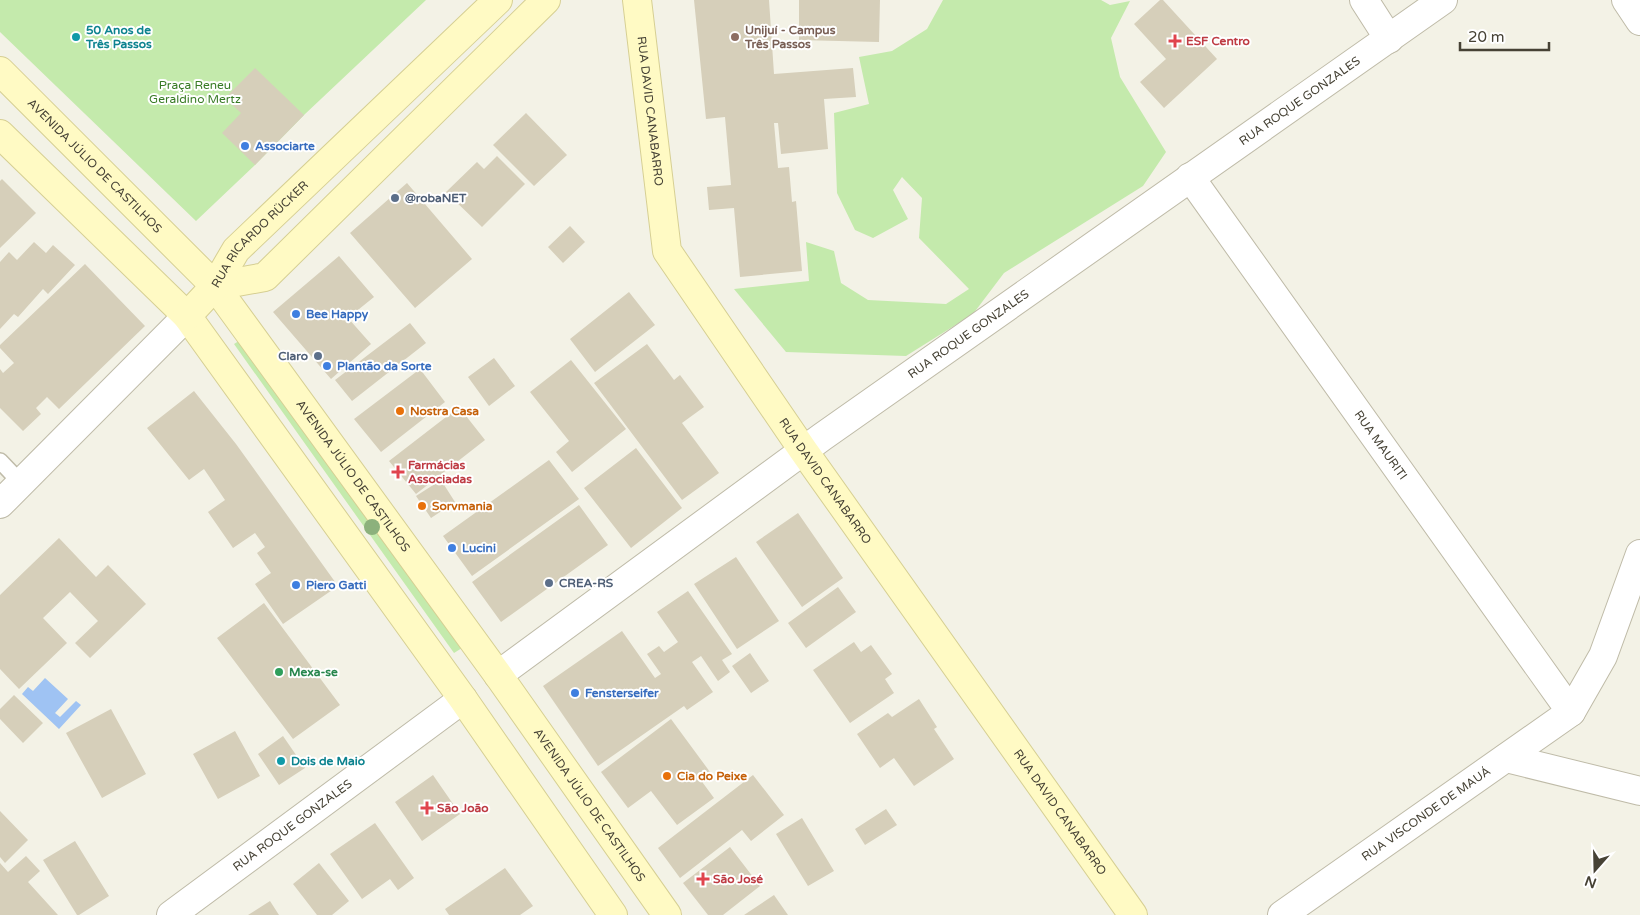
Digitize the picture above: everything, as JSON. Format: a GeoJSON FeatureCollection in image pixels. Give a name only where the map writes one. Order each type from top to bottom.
{"type":"FeatureCollection","features":[{"type":"Feature","properties":{"kind":"main road","name":"RUA RICARDO RÜCKER"},"geometry":{"type":"LineString","coordinates":[[215,286],[236,250],[498,0]]}},
{"type":"Feature","properties":{"kind":"main road","name":"RUA RICARDO RÜCKER"},"geometry":{"type":"LineString","coordinates":[[215,286],[265,277],[546,0]]}},
{"type":"Feature","properties":{"kind":"main road","name":"RUA DAVID CANABARRO"},"geometry":{"type":"LineString","coordinates":[[637,0],[667,251],[803,450],[1133,915]]}},
{"type":"Feature","properties":{"kind":"main road","name":"AVENIDA JÚLIO DE CASTILHOS"},"geometry":{"type":"LineString","coordinates":[[0,71],[215,286],[498,675],[667,915]]}},
{"type":"Feature","properties":{"kind":"main road"},"geometry":{"type":"LineString","coordinates":[[0,134],[187,316],[463,699],[613,915]]}},
{"type":"Feature","properties":{"kind":"main road"},"geometry":{"type":"LineString","coordinates":[[187,316],[215,286]]}},
{"type":"Feature","properties":{"kind":"main road"},"geometry":{"type":"LineString","coordinates":[[463,699],[498,675]]}},
{"type":"Feature","properties":{"kind":"street"},"geometry":{"type":"LineString","coordinates":[[1364,0],[1389,39]]}},
{"type":"Feature","properties":{"kind":"street","name":"RUA ROQUE GONZALES"},"geometry":{"type":"LineString","coordinates":[[498,675],[803,450],[1444,0]]}},
{"type":"Feature","properties":{"kind":"street"},"geometry":{"type":"LineString","coordinates":[[1626,0],[1640,21]]}},
{"type":"Feature","properties":{"kind":"street","name":"RUA MAURITI"},"geometry":{"type":"LineString","coordinates":[[1190,177],[1571,712]]}},
{"type":"Feature","properties":{"kind":"street"},"geometry":{"type":"LineString","coordinates":[[0,504],[187,316]]}},
{"type":"Feature","properties":{"kind":"street"},"geometry":{"type":"LineString","coordinates":[[1571,712],[1604,656],[1640,554]]}},
{"type":"Feature","properties":{"kind":"street","name":"RUA ROQUE GONZALES"},"geometry":{"type":"LineString","coordinates":[[171,915],[463,699]]}},
{"type":"Feature","properties":{"kind":"street","name":"RUA VISCONDE DE MAUÁ"},"geometry":{"type":"LineString","coordinates":[[1282,915],[1571,712]]}},
{"type":"Feature","properties":{"kind":"street"},"geometry":{"type":"LineString","coordinates":[[1506,758],[1640,791]]}},
{"type":"Feature","properties":{"kind":"lane"},"geometry":{"type":"LineString","coordinates":[[0,462],[21,482]]}},
{"type":"Feature","properties":{"kind":"green space","name":"Praça Reneu Geraldino Mertz"},"geometry":{"type":"Polygon","coordinates":[[[0,0],[426,0],[304,115],[196,221],[0,32],[0,0]]]}},
{"type":"Feature","properties":{"kind":"green space"},"geometry":{"type":"Polygon","coordinates":[[[943,0],[1101,0],[1110,5],[1130,1],[1111,38],[1120,77],[1166,152],[1143,186],[1004,273],[973,314],[906,356],[786,352],[734,289],[809,281],[806,242],[834,251],[841,283],[868,300],[946,304],[969,289],[919,238],[922,198],[902,177],[893,190],[908,219],[873,238],[855,230],[837,193],[834,113],[869,104],[859,57],[892,51],[927,29],[943,0]]]}},
{"type":"Feature","properties":{"kind":"green space"},"geometry":{"type":"Polygon","coordinates":[[[242,339],[462,648],[454,653],[234,344],[242,339]]]}},
{"type":"Feature","properties":{"kind":"water"},"geometry":{"type":"Polygon","coordinates":[[[45,678],[68,699],[55,713],[60,717],[76,701],[81,705],[59,729],[22,694],[28,687],[33,691],[45,678]]]}},
{"type":"Feature","properties":{"kind":"building"},"geometry":{"type":"Polygon","coordinates":[[[694,0],[769,0],[774,74],[853,68],[856,97],[824,99],[828,149],[781,154],[778,123],[774,123],[778,168],[789,167],[792,202],[796,201],[802,271],[740,277],[734,208],[709,210],[707,187],[731,185],[725,117],[706,119],[694,0]]]}},
{"type":"Feature","properties":{"kind":"building"},"geometry":{"type":"Polygon","coordinates":[[[799,0],[880,0],[879,42],[799,40],[799,0]]]}},
{"type":"Feature","properties":{"kind":"building","name":"ESF Centro"},"geometry":{"type":"Polygon","coordinates":[[[1160,0],[1163,0],[1217,59],[1164,108],[1140,82],[1166,59],[1134,24],[1160,0]]]}},
{"type":"Feature","properties":{"kind":"building"},"geometry":{"type":"Polygon","coordinates":[[[255,68],[304,115],[255,165],[222,133],[241,113],[225,98],[255,68]]]}},
{"type":"Feature","properties":{"kind":"building"},"geometry":{"type":"Polygon","coordinates":[[[526,113],[567,155],[534,186],[493,145],[526,113]]]}},
{"type":"Feature","properties":{"kind":"building"},"geometry":{"type":"Polygon","coordinates":[[[497,156],[525,184],[482,227],[446,192],[477,162],[484,169],[497,156]]]}},
{"type":"Feature","properties":{"kind":"building"},"geometry":{"type":"Polygon","coordinates":[[[2,179],[36,213],[0,248],[0,181],[2,179]]]}},
{"type":"Feature","properties":{"kind":"building"},"geometry":{"type":"Polygon","coordinates":[[[407,183],[472,259],[415,308],[350,233],[407,183]]]}},
{"type":"Feature","properties":{"kind":"building"},"geometry":{"type":"Polygon","coordinates":[[[570,226],[585,242],[563,263],[548,247],[570,226]]]}},
{"type":"Feature","properties":{"kind":"building"},"geometry":{"type":"Polygon","coordinates":[[[34,242],[46,253],[53,245],[75,265],[48,294],[43,289],[18,317],[14,314],[0,329],[0,262],[9,252],[17,260],[34,242]]]}},
{"type":"Feature","properties":{"kind":"building"},"geometry":{"type":"Polygon","coordinates":[[[339,256],[374,297],[348,318],[371,344],[331,379],[273,312],[339,256]]]}},
{"type":"Feature","properties":{"kind":"building"},"geometry":{"type":"Polygon","coordinates":[[[85,264],[145,326],[59,409],[47,397],[36,408],[41,414],[23,431],[0,408],[0,369],[3,373],[14,363],[0,348],[0,345],[85,264]]]}},
{"type":"Feature","properties":{"kind":"building"},"geometry":{"type":"Polygon","coordinates":[[[629,292],[655,325],[595,372],[570,339],[629,292]]]}},
{"type":"Feature","properties":{"kind":"building"},"geometry":{"type":"Polygon","coordinates":[[[410,323],[426,343],[352,401],[335,380],[410,323]]]}},
{"type":"Feature","properties":{"kind":"building"},"geometry":{"type":"Polygon","coordinates":[[[647,344],[674,380],[680,375],[704,407],[682,423],[719,473],[682,500],[594,383],[647,344]]]}},
{"type":"Feature","properties":{"kind":"building"},"geometry":{"type":"Polygon","coordinates":[[[494,358],[515,386],[489,406],[468,377],[494,358]]]}},
{"type":"Feature","properties":{"kind":"building"},"geometry":{"type":"Polygon","coordinates":[[[571,360],[626,429],[572,472],[556,452],[569,441],[530,392],[571,360]]]}},
{"type":"Feature","properties":{"kind":"building","name":"Nostra Casa"},"geometry":{"type":"Polygon","coordinates":[[[420,369],[445,402],[381,452],[354,419],[420,369]]]}},
{"type":"Feature","properties":{"kind":"building"},"geometry":{"type":"Polygon","coordinates":[[[194,391],[236,444],[338,586],[283,624],[255,584],[271,573],[257,553],[265,547],[255,533],[233,548],[208,512],[225,500],[204,469],[189,480],[147,428],[194,391]]]}},
{"type":"Feature","properties":{"kind":"building"},"geometry":{"type":"Polygon","coordinates":[[[459,407],[485,440],[416,494],[389,461],[459,407]]]}},
{"type":"Feature","properties":{"kind":"building"},"geometry":{"type":"Polygon","coordinates":[[[636,448],[682,508],[631,548],[584,488],[636,448]]]}},
{"type":"Feature","properties":{"kind":"building"},"geometry":{"type":"Polygon","coordinates":[[[549,460],[579,499],[472,576],[443,536],[549,460]]]}},
{"type":"Feature","properties":{"kind":"building"},"geometry":{"type":"Polygon","coordinates":[[[441,480],[455,502],[431,518],[416,496],[441,480]]]}},
{"type":"Feature","properties":{"kind":"building"},"geometry":{"type":"Polygon","coordinates":[[[579,505],[608,545],[501,622],[472,582],[579,505]]]}},
{"type":"Feature","properties":{"kind":"building"},"geometry":{"type":"Polygon","coordinates":[[[798,513],[843,578],[802,607],[756,542],[798,513]]]}},
{"type":"Feature","properties":{"kind":"building"},"geometry":{"type":"Polygon","coordinates":[[[59,538],[96,577],[108,565],[146,604],[90,658],[75,643],[98,621],[70,592],[43,618],[67,643],[19,689],[0,669],[0,595],[59,538]]]}},
{"type":"Feature","properties":{"kind":"building"},"geometry":{"type":"Polygon","coordinates":[[[736,557],[779,621],[737,649],[694,584],[736,557]]]}},
{"type":"Feature","properties":{"kind":"building"},"geometry":{"type":"Polygon","coordinates":[[[838,587],[856,612],[806,648],[788,623],[838,587]]]}},
{"type":"Feature","properties":{"kind":"building"},"geometry":{"type":"Polygon","coordinates":[[[688,591],[732,654],[722,660],[730,672],[718,681],[701,656],[692,662],[713,692],[687,710],[684,706],[598,766],[543,686],[622,631],[655,678],[661,674],[647,654],[659,646],[664,652],[678,642],[657,612],[688,591]]]}},
{"type":"Feature","properties":{"kind":"building","name":"Mexa-se"},"geometry":{"type":"Polygon","coordinates":[[[264,603],[340,705],[293,739],[217,638],[264,603]]]}},
{"type":"Feature","properties":{"kind":"building"},"geometry":{"type":"Polygon","coordinates":[[[854,642],[861,652],[871,645],[892,674],[885,679],[894,693],[850,723],[813,670],[854,642]]]}},
{"type":"Feature","properties":{"kind":"building"},"geometry":{"type":"Polygon","coordinates":[[[750,653],[769,681],[751,693],[732,666],[750,653]]]}},
{"type":"Feature","properties":{"kind":"building"},"geometry":{"type":"Polygon","coordinates":[[[14,695],[43,723],[23,743],[0,719],[0,709],[14,695]]]}},
{"type":"Feature","properties":{"kind":"building"},"geometry":{"type":"Polygon","coordinates":[[[919,699],[937,727],[934,729],[954,759],[914,786],[894,758],[880,768],[857,734],[888,713],[892,717],[919,699]]]}},
{"type":"Feature","properties":{"kind":"building"},"geometry":{"type":"Polygon","coordinates":[[[111,709],[146,774],[102,798],[66,733],[111,709]]]}},
{"type":"Feature","properties":{"kind":"building"},"geometry":{"type":"Polygon","coordinates":[[[671,719],[710,772],[700,779],[714,798],[677,825],[651,791],[628,808],[601,772],[671,719]]]}},
{"type":"Feature","properties":{"kind":"building"},"geometry":{"type":"Polygon","coordinates":[[[235,731],[260,776],[218,799],[193,754],[235,731]]]}},
{"type":"Feature","properties":{"kind":"building","name":"Dois de Maio"},"geometry":{"type":"Polygon","coordinates":[[[283,736],[305,768],[279,785],[258,754],[283,736]]]}},
{"type":"Feature","properties":{"kind":"building","name":"São João"},"geometry":{"type":"Polygon","coordinates":[[[433,775],[460,814],[422,841],[395,802],[433,775]]]}},
{"type":"Feature","properties":{"kind":"building"},"geometry":{"type":"Polygon","coordinates":[[[753,775],[784,815],[751,841],[742,830],[680,878],[658,848],[753,775]]]}},
{"type":"Feature","properties":{"kind":"building"},"geometry":{"type":"Polygon","coordinates":[[[886,809],[897,825],[865,845],[855,829],[886,809]]]}},
{"type":"Feature","properties":{"kind":"building"},"geometry":{"type":"Polygon","coordinates":[[[0,811],[28,840],[5,863],[0,857],[0,811]]]}},
{"type":"Feature","properties":{"kind":"building"},"geometry":{"type":"Polygon","coordinates":[[[802,818],[834,871],[808,886],[776,834],[802,818]]]}},
{"type":"Feature","properties":{"kind":"building"},"geometry":{"type":"Polygon","coordinates":[[[375,823],[414,878],[398,890],[390,879],[362,899],[330,854],[375,823]]]}},
{"type":"Feature","properties":{"kind":"building"},"geometry":{"type":"Polygon","coordinates":[[[75,841],[109,896],[79,915],[77,915],[43,860],[75,841]]]}},
{"type":"Feature","properties":{"kind":"building"},"geometry":{"type":"Polygon","coordinates":[[[730,847],[760,886],[723,915],[708,915],[683,883],[730,847]]]}},
{"type":"Feature","properties":{"kind":"building"},"geometry":{"type":"Polygon","coordinates":[[[26,856],[40,871],[28,882],[58,915],[0,915],[0,863],[8,872],[26,856]]]}},
{"type":"Feature","properties":{"kind":"building"},"geometry":{"type":"Polygon","coordinates":[[[319,863],[349,901],[332,915],[317,915],[293,884],[319,863]]]}},
{"type":"Feature","properties":{"kind":"building"},"geometry":{"type":"Polygon","coordinates":[[[505,868],[533,906],[520,915],[449,915],[445,909],[505,868]]]}},
{"type":"Feature","properties":{"kind":"building"},"geometry":{"type":"Polygon","coordinates":[[[774,895],[788,915],[744,915],[774,895]]]}},
{"type":"Feature","properties":{"kind":"building"},"geometry":{"type":"Polygon","coordinates":[[[270,901],[279,915],[248,915],[270,901]]]}},
{"type":"Feature","properties":{"kind":"place","name":"50 Anos de Três Passos"},"geometry":{"type":"Point","coordinates":[76,37]}},
{"type":"Feature","properties":{"kind":"place","name":"Unijuí - Campus Três Passos"},"geometry":{"type":"Point","coordinates":[735,37]}},
{"type":"Feature","properties":{"kind":"place","name":"ESF Centro"},"geometry":{"type":"Point","coordinates":[1175,41]}},
{"type":"Feature","properties":{"kind":"place","name":"Associarte"},"geometry":{"type":"Point","coordinates":[245,146]}},
{"type":"Feature","properties":{"kind":"place","name":"@robaNET"},"geometry":{"type":"Point","coordinates":[395,198]}},
{"type":"Feature","properties":{"kind":"place","name":"Bee Happy"},"geometry":{"type":"Point","coordinates":[296,314]}},
{"type":"Feature","properties":{"kind":"place","name":"Claro"},"geometry":{"type":"Point","coordinates":[318,356]}},
{"type":"Feature","properties":{"kind":"place","name":"Plantão da Sorte"},"geometry":{"type":"Point","coordinates":[327,366]}},
{"type":"Feature","properties":{"kind":"place","name":"Nostra Casa"},"geometry":{"type":"Point","coordinates":[400,411]}},
{"type":"Feature","properties":{"kind":"place","name":"Farmácias Associadas"},"geometry":{"type":"Point","coordinates":[398,472]}},
{"type":"Feature","properties":{"kind":"place","name":"Sorvmania"},"geometry":{"type":"Point","coordinates":[422,506]}},
{"type":"Feature","properties":{"kind":"place","name":"Lucini"},"geometry":{"type":"Point","coordinates":[452,548]}},
{"type":"Feature","properties":{"kind":"place","name":"CREA-RS"},"geometry":{"type":"Point","coordinates":[549,583]}},
{"type":"Feature","properties":{"kind":"place","name":"Piero Gatti"},"geometry":{"type":"Point","coordinates":[296,585]}},
{"type":"Feature","properties":{"kind":"place","name":"Mexa-se"},"geometry":{"type":"Point","coordinates":[279,672]}},
{"type":"Feature","properties":{"kind":"place","name":"Fensterseifer"},"geometry":{"type":"Point","coordinates":[575,693]}},
{"type":"Feature","properties":{"kind":"place","name":"Dois de Maio"},"geometry":{"type":"Point","coordinates":[281,761]}},
{"type":"Feature","properties":{"kind":"place","name":"Cia do Peixe"},"geometry":{"type":"Point","coordinates":[667,776]}},
{"type":"Feature","properties":{"kind":"place","name":"São João"},"geometry":{"type":"Point","coordinates":[427,808]}},
{"type":"Feature","properties":{"kind":"place","name":"São José"},"geometry":{"type":"Point","coordinates":[703,879]}}]}
